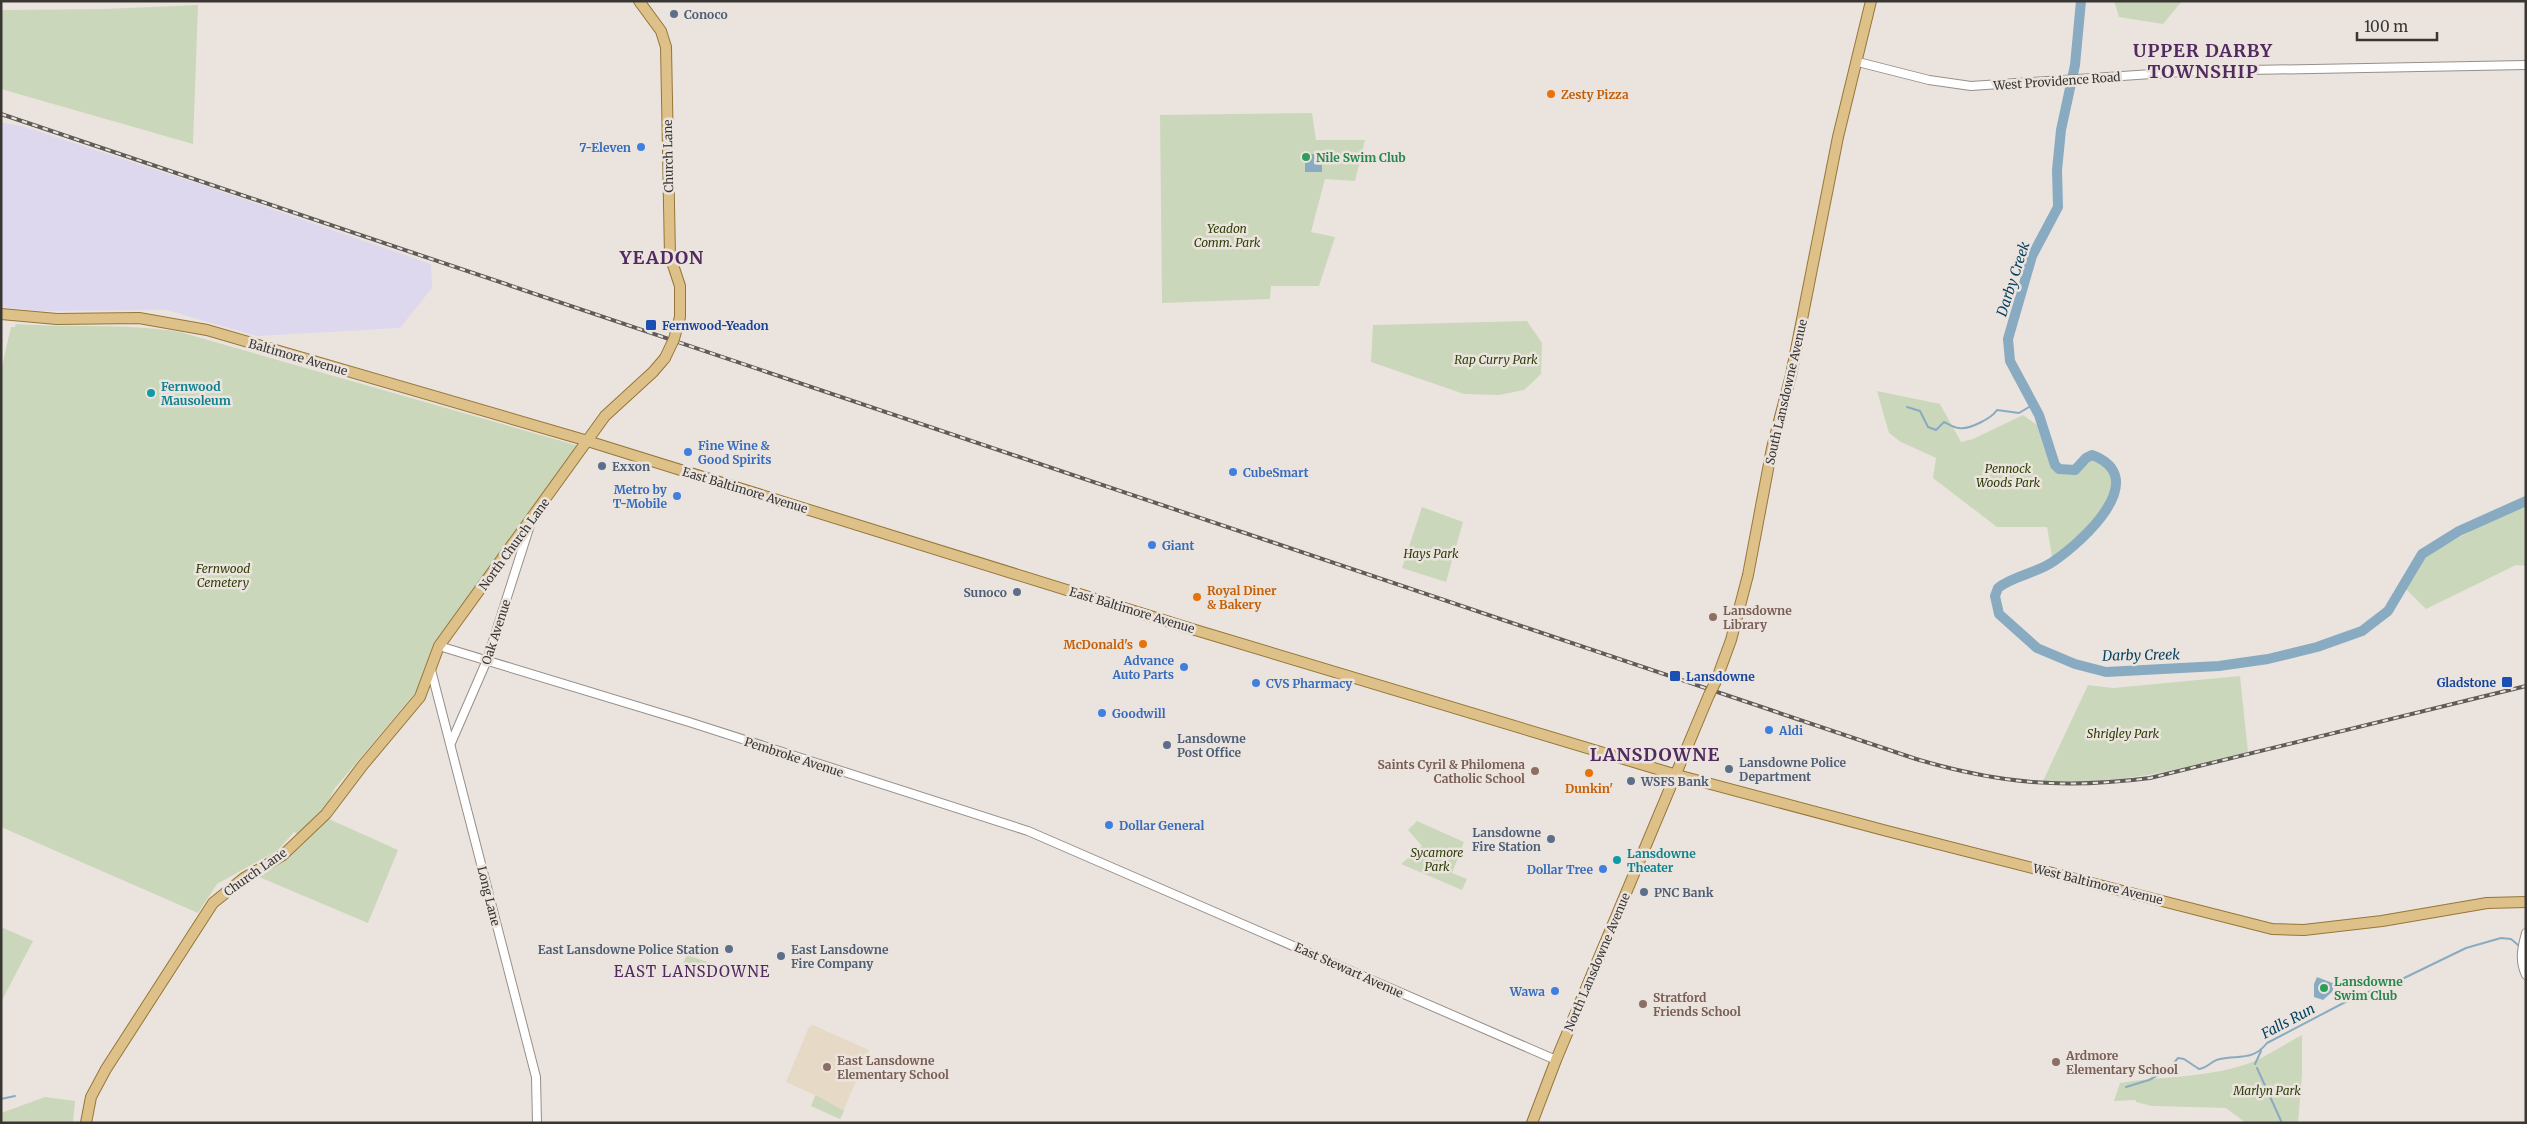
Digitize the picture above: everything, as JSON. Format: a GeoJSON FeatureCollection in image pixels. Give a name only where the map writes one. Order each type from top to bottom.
{"type":"FeatureCollection","features":[{"type":"Feature","properties":{"kind":"main road","name":"Church Lane"},"geometry":{"type":"LineString","coordinates":[[640,1],[660,31],[666,47],[670,256],[680,286],[680,317],[674,339],[665,358]]}},
{"type":"Feature","properties":{"kind":"main road","name":"South Lansdowne Avenue"},"geometry":{"type":"LineString","coordinates":[[1677,775],[1731,640],[1748,576],[1772,448],[1798,340],[1838,137],[1858,62],[1871,1]]}},
{"type":"Feature","properties":{"kind":"main road","name":"Baltimore Avenue"},"geometry":{"type":"LineString","coordinates":[[1,314],[57,319],[131,318],[180,324],[588,441]]}},
{"type":"Feature","properties":{"kind":"main road","name":"North Church Lane"},"geometry":{"type":"LineString","coordinates":[[439,646],[611,409],[665,358]]}},
{"type":"Feature","properties":{"kind":"main road","name":"East Baltimore Avenue"},"geometry":{"type":"LineString","coordinates":[[588,441],[1192,629],[1677,775]]}},
{"type":"Feature","properties":{"kind":"main road","name":"Church Lane"},"geometry":{"type":"LineString","coordinates":[[86,1123],[91,1097],[113,1058],[213,903],[244,878],[283,854],[326,814],[363,765],[420,697],[439,646]]}},
{"type":"Feature","properties":{"kind":"main road","name":"West Baltimore Avenue"},"geometry":{"type":"LineString","coordinates":[[1677,775],[1887,831],[2281,930],[2304,930],[2382,921],[2487,903],[2526,902]]}},
{"type":"Feature","properties":{"kind":"main road","name":"North Lansdowne Avenue"},"geometry":{"type":"LineString","coordinates":[[1532,1123],[1556,1060],[1677,775]]}},
{"type":"Feature","properties":{"kind":"street","name":"West Providence Road"},"geometry":{"type":"LineString","coordinates":[[1858,62],[1930,80],[1960,85],[2053,82],[2246,69],[2440,69],[2526,66]]}},
{"type":"Feature","properties":{"kind":"street","name":"Oak Avenue"},"geometry":{"type":"LineString","coordinates":[[450,743],[487,660],[533,518]]}},
{"type":"Feature","properties":{"kind":"street","name":"Pembroke Avenue"},"geometry":{"type":"LineString","coordinates":[[439,646],[1016,827],[1143,881]]}},
{"type":"Feature","properties":{"kind":"street","name":"Long Lane"},"geometry":{"type":"LineString","coordinates":[[431,670],[536,1077],[537,1123]]}},
{"type":"Feature","properties":{"kind":"street","name":"East Stewart Avenue"},"geometry":{"type":"LineString","coordinates":[[1143,881],[1556,1060]]}},
{"type":"Feature","properties":{"kind":"street"},"geometry":{"type":"LineString","coordinates":[[2526,933],[2521,950],[2522,966],[2526,975]]}},
{"type":"Feature","properties":{"kind":"shaded area"},"geometry":{"type":"Polygon","coordinates":[[[1,122],[25,127],[208,187],[431,264],[432,288],[400,328],[257,336],[166,310],[39,311],[1,307],[1,122]]]}},
{"type":"Feature","properties":{"kind":"shaded area","name":"East Lansdowne Elementary School"},"geometry":{"type":"Polygon","coordinates":[[[813,1025],[869,1050],[840,1119],[811,1106],[815,1095],[786,1082],[809,1027],[813,1025]]]}},
{"type":"Feature","properties":{"kind":"green space"},"geometry":{"type":"Polygon","coordinates":[[[2114,1],[2182,1],[2163,24],[2119,17],[2114,1]]]}},
{"type":"Feature","properties":{"kind":"green space"},"geometry":{"type":"Polygon","coordinates":[[[198,5],[193,144],[1,89],[1,10],[105,9],[198,5]]]}},
{"type":"Feature","properties":{"kind":"green space","name":"Yeadon Comm. Park"},"geometry":{"type":"Polygon","coordinates":[[[1312,113],[1316,140],[1365,140],[1355,181],[1325,179],[1311,232],[1335,237],[1319,286],[1271,286],[1270,299],[1162,303],[1160,115],[1312,113]]]}},
{"type":"Feature","properties":{"kind":"green space","name":"Rap Curry Park"},"geometry":{"type":"Polygon","coordinates":[[[1527,321],[1542,343],[1541,374],[1524,390],[1499,395],[1464,394],[1371,362],[1373,325],[1527,321]]]}},
{"type":"Feature","properties":{"kind":"green space","name":"Fernwood Cemetery"},"geometry":{"type":"Polygon","coordinates":[[[16,324],[139,328],[180,332],[579,446],[435,644],[421,686],[335,788],[325,808],[299,835],[294,832],[278,850],[217,884],[198,913],[1,827],[1,371],[11,327],[15,327],[16,324]]]}},
{"type":"Feature","properties":{"kind":"green space","name":"Pennock Woods Park"},"geometry":{"type":"Polygon","coordinates":[[[1877,391],[1940,404],[1961,442],[1973,439],[2023,415],[2048,436],[2054,461],[2059,469],[2075,470],[2086,458],[2092,455],[2110,466],[2116,479],[2114,494],[2106,510],[2094,525],[2053,562],[2047,527],[1997,527],[1933,478],[1936,458],[1901,442],[1889,433],[1877,391]]]}},
{"type":"Feature","properties":{"kind":"green space"},"geometry":{"type":"Polygon","coordinates":[[[2526,506],[2526,566],[2516,565],[2426,609],[2405,588],[2425,556],[2493,519],[2526,506]]]}},
{"type":"Feature","properties":{"kind":"green space","name":"Hays Park"},"geometry":{"type":"Polygon","coordinates":[[[1422,507],[1463,522],[1446,582],[1402,568],[1422,507]]]}},
{"type":"Feature","properties":{"kind":"green space","name":"Shrigley Park"},"geometry":{"type":"Polygon","coordinates":[[[2240,676],[2248,752],[2179,769],[2127,778],[2092,781],[2043,781],[2088,685],[2113,688],[2240,676]]]}},
{"type":"Feature","properties":{"kind":"green space"},"geometry":{"type":"Polygon","coordinates":[[[329,819],[398,850],[368,923],[259,877],[286,860],[329,819]]]}},
{"type":"Feature","properties":{"kind":"green space","name":"Sycamore Park"},"geometry":{"type":"Polygon","coordinates":[[[1417,821],[1464,842],[1452,873],[1467,879],[1462,890],[1401,864],[1422,846],[1408,830],[1417,821]]]}},
{"type":"Feature","properties":{"kind":"green space"},"geometry":{"type":"Polygon","coordinates":[[[1,927],[33,941],[1,1002],[1,927]]]}},
{"type":"Feature","properties":{"kind":"green space"},"geometry":{"type":"Polygon","coordinates":[[[687,955],[716,965],[712,975],[683,963],[687,955]]]}},
{"type":"Feature","properties":{"kind":"green space","name":"Marlyn Park"},"geometry":{"type":"Polygon","coordinates":[[[2302,1035],[2302,1074],[2298,1123],[2246,1123],[2226,1108],[2152,1106],[2136,1102],[2136,1100],[2114,1101],[2120,1083],[2198,1075],[2244,1065],[2259,1059],[2302,1035]]]}},
{"type":"Feature","properties":{"kind":"green space"},"geometry":{"type":"Polygon","coordinates":[[[816,1095],[844,1111],[840,1119],[811,1106],[816,1095]]]}},
{"type":"Feature","properties":{"kind":"green space"},"geometry":{"type":"Polygon","coordinates":[[[45,1097],[75,1101],[73,1123],[1,1123],[1,1113],[45,1097]]]}},
{"type":"Feature","properties":{"kind":"water"},"geometry":{"type":"Polygon","coordinates":[[[1305,154],[1314,154],[1314,164],[1322,165],[1322,172],[1305,172],[1305,154]]]}},
{"type":"Feature","properties":{"kind":"water","name":"Lansdowne Swim Club"},"geometry":{"type":"Polygon","coordinates":[[[2317,977],[2335,984],[2332,992],[2323,1000],[2314,997],[2314,984],[2317,977]]]}},
{"type":"Feature","properties":{"kind":"waterway","name":"Darby Creek"},"geometry":{"type":"LineString","coordinates":[[2081,1],[2075,65],[2061,130],[2057,170],[2058,207],[2032,256],[2008,339],[2010,361],[2039,415],[2055,465],[2059,469],[2075,470],[2086,458],[2092,455],[2109,465],[2116,479],[2114,494],[2106,510],[2094,525],[2066,552],[2048,565],[2010,580],[1998,588],[1995,596],[1999,614],[2037,648],[2075,664],[2106,672],[2219,666],[2268,659],[2317,647],[2362,631],[2388,611],[2422,554],[2459,531],[2526,501]]}},
{"type":"Feature","properties":{"kind":"waterway"},"geometry":{"type":"LineString","coordinates":[[1907,407],[1920,411],[1928,427],[1936,430],[1944,422],[1953,427],[1963,428],[1985,420],[1997,410],[2019,413],[2034,404]]}},
{"type":"Feature","properties":{"kind":"waterway","name":"Falls Run"},"geometry":{"type":"LineString","coordinates":[[2126,1087],[2149,1080],[2169,1069],[2178,1058],[2184,1059],[2199,1069],[2217,1060],[2256,1053],[2267,1043],[2355,997],[2398,981],[2466,948],[2501,938],[2511,939],[2518,945]]}},
{"type":"Feature","properties":{"kind":"waterway"},"geometry":{"type":"LineString","coordinates":[[2255,1064],[2261,1051]]}},
{"type":"Feature","properties":{"kind":"waterway"},"geometry":{"type":"LineString","coordinates":[[2257,1068],[2282,1123]]}},
{"type":"Feature","properties":{"kind":"waterway"},"geometry":{"type":"LineString","coordinates":[[1,1099],[15,1096]]}},
{"type":"Feature","properties":{"kind":"railway"},"geometry":{"type":"LineString","coordinates":[[1,114],[1916,759],[1976,774],[2004,779],[2060,783],[2089,783],[2150,778],[2526,686]]}},
{"type":"Feature","properties":{"kind":"place","name":"Conoco"},"geometry":{"type":"Point","coordinates":[674,14]}},
{"type":"Feature","properties":{"kind":"place","name":"Zesty Pizza"},"geometry":{"type":"Point","coordinates":[1551,94]}},
{"type":"Feature","properties":{"kind":"place","name":"7-Eleven"},"geometry":{"type":"Point","coordinates":[641,147]}},
{"type":"Feature","properties":{"kind":"place","name":"Nile Swim Club"},"geometry":{"type":"Point","coordinates":[1306,157]}},
{"type":"Feature","properties":{"kind":"place","name":"Fernwood-Yeadon"},"geometry":{"type":"Point","coordinates":[651,325]}},
{"type":"Feature","properties":{"kind":"place","name":"Fernwood Mausoleum"},"geometry":{"type":"Point","coordinates":[151,393]}},
{"type":"Feature","properties":{"kind":"place","name":"Fine Wine & Good Spirits"},"geometry":{"type":"Point","coordinates":[688,452]}},
{"type":"Feature","properties":{"kind":"place","name":"Exxon"},"geometry":{"type":"Point","coordinates":[602,466]}},
{"type":"Feature","properties":{"kind":"place","name":"CubeSmart"},"geometry":{"type":"Point","coordinates":[1233,472]}},
{"type":"Feature","properties":{"kind":"place","name":"Metro by T-Mobile"},"geometry":{"type":"Point","coordinates":[677,496]}},
{"type":"Feature","properties":{"kind":"place","name":"Giant"},"geometry":{"type":"Point","coordinates":[1152,545]}},
{"type":"Feature","properties":{"kind":"place","name":"Sunoco"},"geometry":{"type":"Point","coordinates":[1017,592]}},
{"type":"Feature","properties":{"kind":"place","name":"Royal Diner & Bakery"},"geometry":{"type":"Point","coordinates":[1197,597]}},
{"type":"Feature","properties":{"kind":"place","name":"Lansdowne Library"},"geometry":{"type":"Point","coordinates":[1713,617]}},
{"type":"Feature","properties":{"kind":"place","name":"McDonald's"},"geometry":{"type":"Point","coordinates":[1143,644]}},
{"type":"Feature","properties":{"kind":"place","name":"Advance Auto Parts"},"geometry":{"type":"Point","coordinates":[1184,667]}},
{"type":"Feature","properties":{"kind":"place","name":"Lansdowne"},"geometry":{"type":"Point","coordinates":[1675,676]}},
{"type":"Feature","properties":{"kind":"place","name":"Gladstone"},"geometry":{"type":"Point","coordinates":[2507,682]}},
{"type":"Feature","properties":{"kind":"place","name":"CVS Pharmacy"},"geometry":{"type":"Point","coordinates":[1256,683]}},
{"type":"Feature","properties":{"kind":"place","name":"Goodwill"},"geometry":{"type":"Point","coordinates":[1102,713]}},
{"type":"Feature","properties":{"kind":"place","name":"Aldi"},"geometry":{"type":"Point","coordinates":[1769,730]}},
{"type":"Feature","properties":{"kind":"place","name":"Lansdowne Post Office"},"geometry":{"type":"Point","coordinates":[1167,745]}},
{"type":"Feature","properties":{"kind":"place","name":"Lansdowne Police Department"},"geometry":{"type":"Point","coordinates":[1729,769]}},
{"type":"Feature","properties":{"kind":"place","name":"Saints Cyril & Philomena Catholic School"},"geometry":{"type":"Point","coordinates":[1535,771]}},
{"type":"Feature","properties":{"kind":"place","name":"Dunkin'"},"geometry":{"type":"Point","coordinates":[1589,773]}},
{"type":"Feature","properties":{"kind":"place","name":"WSFS Bank"},"geometry":{"type":"Point","coordinates":[1631,781]}},
{"type":"Feature","properties":{"kind":"place","name":"Dollar General"},"geometry":{"type":"Point","coordinates":[1109,825]}},
{"type":"Feature","properties":{"kind":"place","name":"Lansdowne Fire Station"},"geometry":{"type":"Point","coordinates":[1551,839]}},
{"type":"Feature","properties":{"kind":"place","name":"Lansdowne Theater"},"geometry":{"type":"Point","coordinates":[1617,860]}},
{"type":"Feature","properties":{"kind":"place","name":"Dollar Tree"},"geometry":{"type":"Point","coordinates":[1603,869]}},
{"type":"Feature","properties":{"kind":"place","name":"PNC Bank"},"geometry":{"type":"Point","coordinates":[1644,892]}},
{"type":"Feature","properties":{"kind":"place","name":"East Lansdowne Police Station"},"geometry":{"type":"Point","coordinates":[729,949]}},
{"type":"Feature","properties":{"kind":"place","name":"East Lansdowne Fire Company"},"geometry":{"type":"Point","coordinates":[781,956]}},
{"type":"Feature","properties":{"kind":"place","name":"Lansdowne Swim Club"},"geometry":{"type":"Point","coordinates":[2324,988]}},
{"type":"Feature","properties":{"kind":"place","name":"Wawa"},"geometry":{"type":"Point","coordinates":[1555,991]}},
{"type":"Feature","properties":{"kind":"place","name":"Stratford Friends School"},"geometry":{"type":"Point","coordinates":[1643,1004]}},
{"type":"Feature","properties":{"kind":"place","name":"Ardmore Elementary School"},"geometry":{"type":"Point","coordinates":[2056,1062]}},
{"type":"Feature","properties":{"kind":"place","name":"East Lansdowne Elementary School"},"geometry":{"type":"Point","coordinates":[827,1067]}},
{"type":"Feature","properties":{"kind":"district","name":"UPPER DARBY TOWNSHIP"},"geometry":{"type":"Point","coordinates":[2203,60]}},
{"type":"Feature","properties":{"kind":"district","name":"YEADON"},"geometry":{"type":"Point","coordinates":[662,257]}},
{"type":"Feature","properties":{"kind":"district","name":"LANSDOWNE"},"geometry":{"type":"Point","coordinates":[1655,754]}},
{"type":"Feature","properties":{"kind":"district","name":"EAST LANSDOWNE"},"geometry":{"type":"Point","coordinates":[692,971]}}]}
